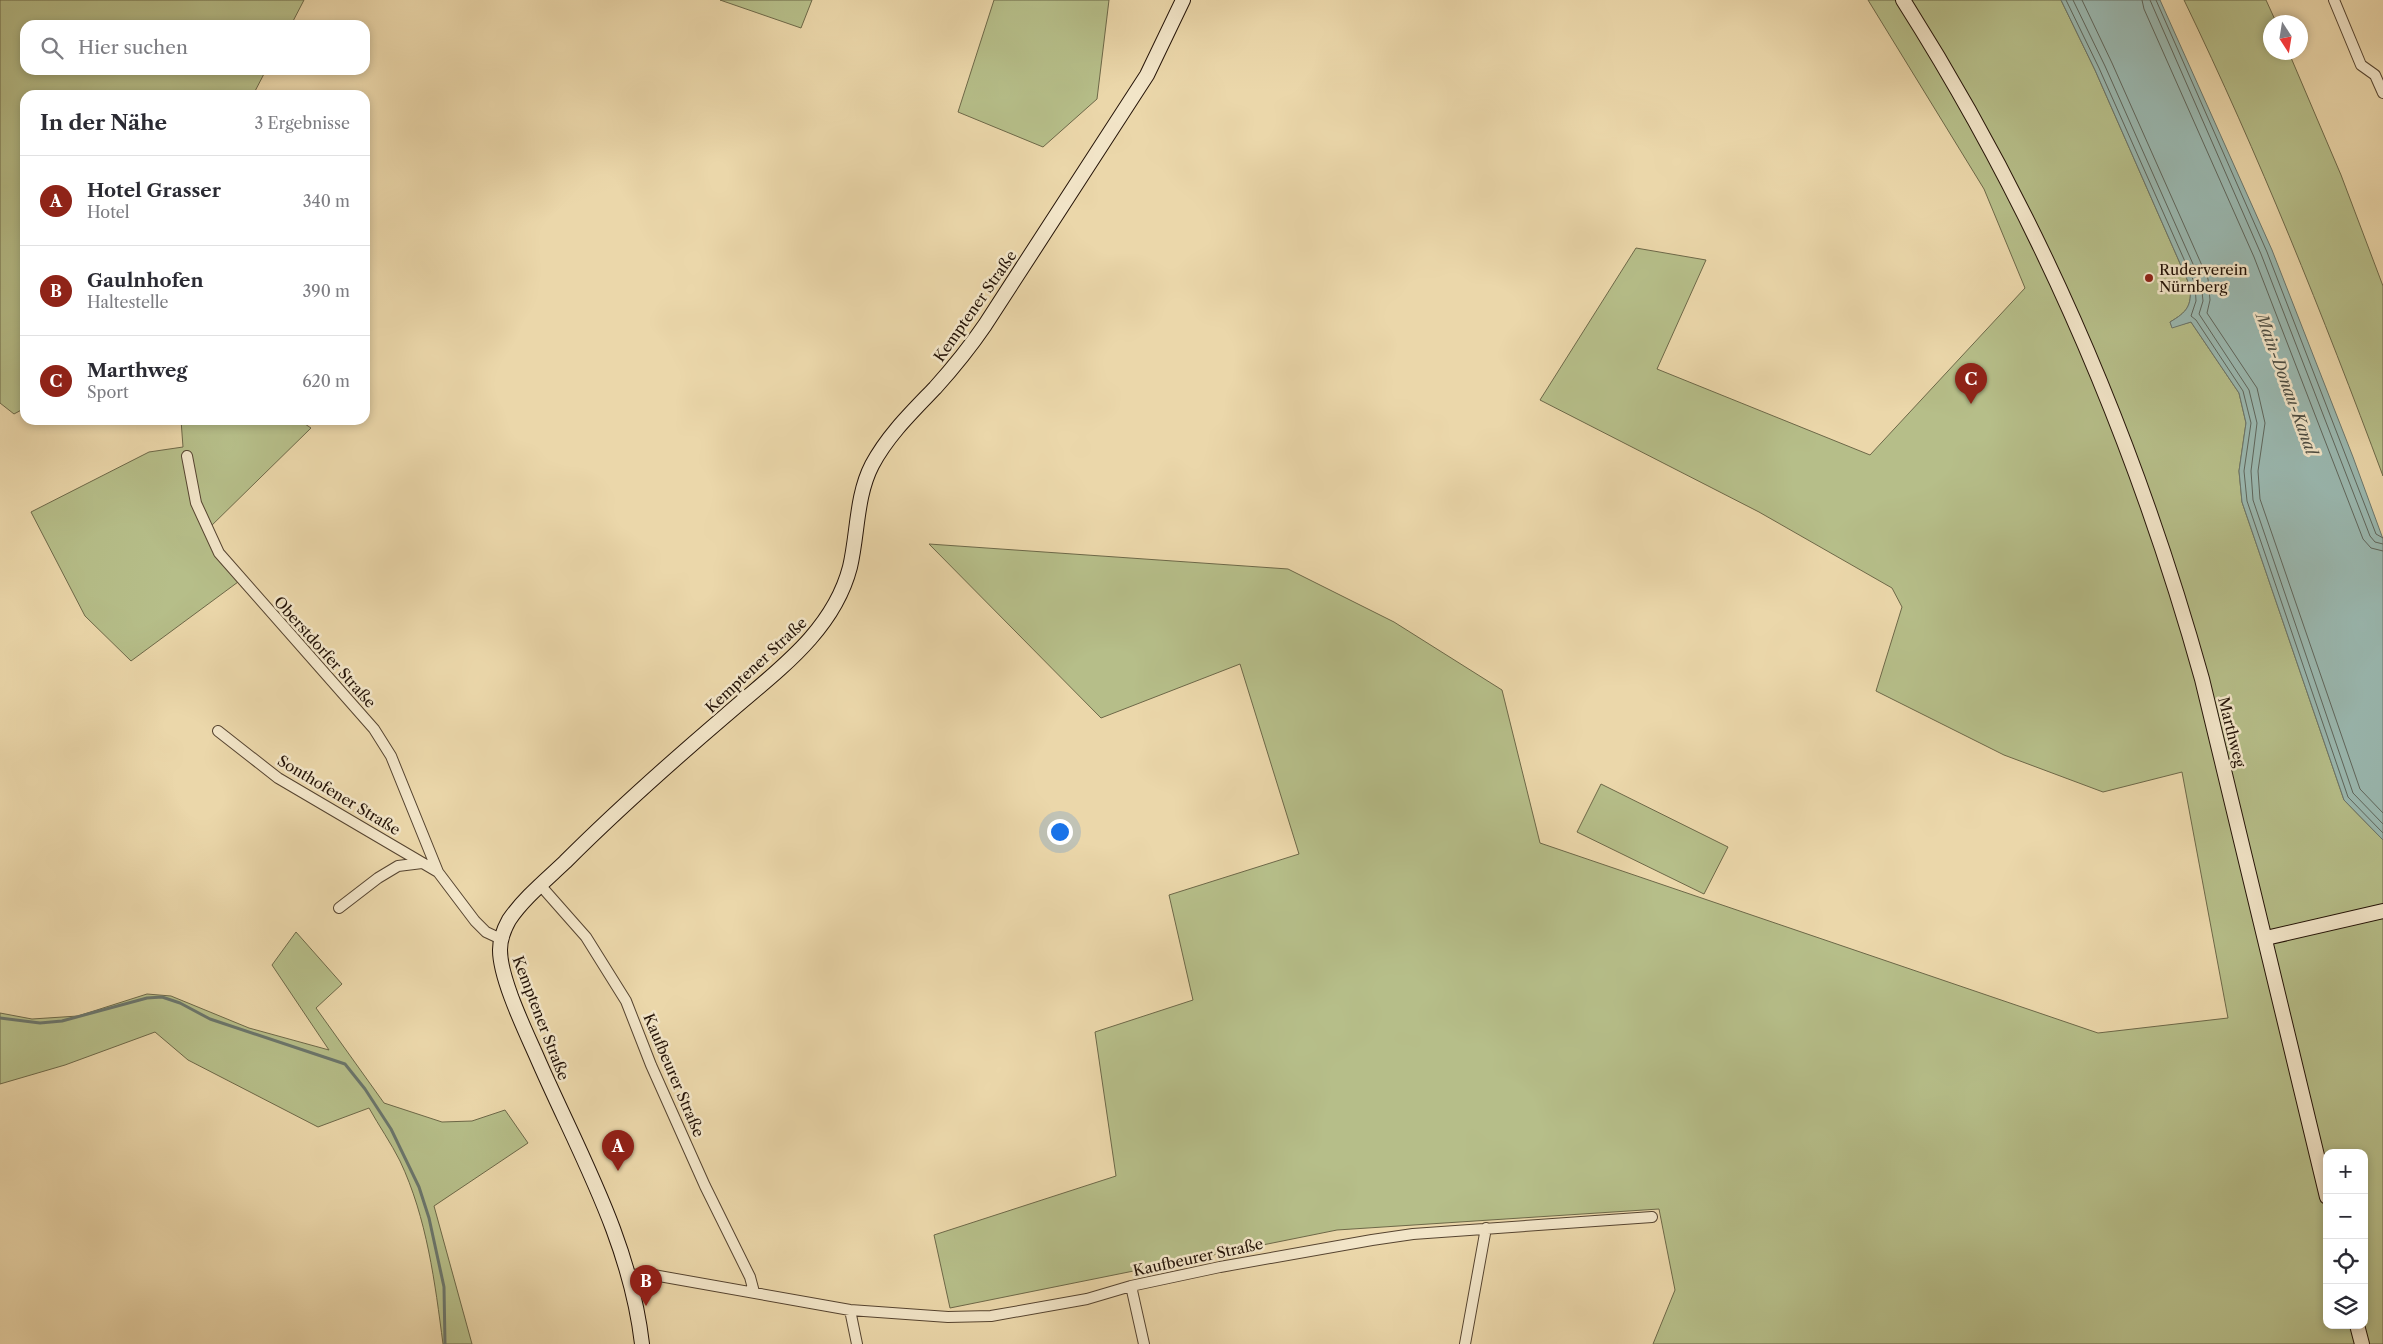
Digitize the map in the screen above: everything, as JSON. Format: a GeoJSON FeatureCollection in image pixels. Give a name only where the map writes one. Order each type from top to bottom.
{"type":"FeatureCollection","features":[{"type":"Feature","properties":{"kind":"street","name":"Kemptener Straße"},"geometry":{"type":"LineString","coordinates":[[642,1344],[629,1275],[609,1214],[560,1111],[516,1004],[502,966],[500,954],[501,939],[509,921],[541,886],[652,780],[802,648],[829,616],[848,575],[863,489],[879,454],[893,433],[963,356],[990,318],[1147,75],[1184,0]]}},
{"type":"Feature","properties":{"kind":"street","name":"Marthweg"},"geometry":{"type":"LineString","coordinates":[[1903,0],[1962,98],[2019,202],[2071,310],[2118,424],[2158,534],[2185,620],[2221,755],[2326,1194]]}},
{"type":"Feature","properties":{"kind":"street"},"geometry":{"type":"LineString","coordinates":[[2334,0],[2361,65],[2375,75],[2383,93]]}},
{"type":"Feature","properties":{"kind":"street","name":"Oberstdorfer Straße"},"geometry":{"type":"LineString","coordinates":[[187,456],[196,504],[219,553],[374,729],[392,756],[438,872]]}},
{"type":"Feature","properties":{"kind":"street","name":"Sonthofener Straße"},"geometry":{"type":"LineString","coordinates":[[218,731],[278,778],[438,872],[475,921],[486,932],[501,939]]}},
{"type":"Feature","properties":{"kind":"street"},"geometry":{"type":"LineString","coordinates":[[339,908],[378,878],[398,866],[423,863]]}},
{"type":"Feature","properties":{"kind":"street","name":"Kaufbeurer Straße"},"geometry":{"type":"LineString","coordinates":[[541,886],[586,937],[626,1000],[651,1066],[705,1186],[750,1277],[754,1292]]}},
{"type":"Feature","properties":{"kind":"street"},"geometry":{"type":"LineString","coordinates":[[2266,938],[2383,911]]}},
{"type":"Feature","properties":{"kind":"street","name":"Kaufbeurer Straße"},"geometry":{"type":"LineString","coordinates":[[629,1275],[648,1274],[850,1310],[919,1316],[991,1316],[1079,1300],[1131,1286],[1220,1267],[1372,1240],[1486,1228],[1652,1217]]}},
{"type":"Feature","properties":{"kind":"street"},"geometry":{"type":"LineString","coordinates":[[1465,1344],[1486,1228]]}},
{"type":"Feature","properties":{"kind":"street"},"geometry":{"type":"LineString","coordinates":[[1131,1286],[1144,1344]]}},
{"type":"Feature","properties":{"kind":"street"},"geometry":{"type":"LineString","coordinates":[[850,1310],[857,1344]]}},
{"type":"Feature","properties":{"kind":"street"},"geometry":{"type":"LineString","coordinates":[[2359,1329],[2362,1344]]}},
{"type":"Feature","properties":{"kind":"green space"},"geometry":{"type":"Polygon","coordinates":[[[0,0],[304,0],[294,20],[20,20],[20,75],[263,75],[256,90],[20,90],[20,411],[14,414],[0,403],[0,0]]]}},
{"type":"Feature","properties":{"kind":"green space"},"geometry":{"type":"Polygon","coordinates":[[[720,0],[812,0],[801,28],[720,0]]]}},
{"type":"Feature","properties":{"kind":"green space"},"geometry":{"type":"Polygon","coordinates":[[[994,0],[1109,0],[1097,99],[1043,147],[958,112],[994,0]]]}},
{"type":"Feature","properties":{"kind":"green space"},"geometry":{"type":"Polygon","coordinates":[[[1868,0],[2061,0],[2095,70],[2190,286],[2189,304],[2181,315],[2170,322],[2172,327],[2191,322],[2239,393],[2246,423],[2239,471],[2242,502],[2344,800],[2383,840],[2383,1344],[1653,1344],[1675,1290],[1659,1209],[1337,1230],[950,1308],[934,1235],[1116,1176],[1095,1032],[1193,1000],[1169,895],[1299,854],[1240,664],[1101,718],[929,544],[1288,569],[1394,622],[1502,690],[1540,843],[2098,1033],[2228,1018],[2182,772],[2103,792],[2004,755],[1876,691],[1902,607],[1892,588],[1759,512],[1540,400],[1636,248],[1706,260],[1657,369],[1870,455],[2025,288],[1984,189],[1868,0]]]}},
{"type":"Feature","properties":{"kind":"green space"},"geometry":{"type":"Polygon","coordinates":[[[2184,0],[2266,0],[2273,15],[2263,15],[2263,60],[2292,60],[2341,175],[2383,286],[2383,476],[2289,236],[2212,58],[2184,0]]]}},
{"type":"Feature","properties":{"kind":"green space"},"geometry":{"type":"Polygon","coordinates":[[[181,425],[306,425],[311,428],[207,530],[238,582],[131,661],[85,616],[31,512],[149,452],[183,447],[181,425]]]}},
{"type":"Feature","properties":{"kind":"green space"},"geometry":{"type":"Polygon","coordinates":[[[1601,784],[1728,847],[1704,894],[1577,832],[1601,784]]]}},
{"type":"Feature","properties":{"kind":"green space"},"geometry":{"type":"Polygon","coordinates":[[[296,932],[342,984],[316,1008],[384,1103],[442,1122],[472,1121],[505,1110],[528,1143],[434,1206],[472,1344],[443,1344],[429,1251],[417,1205],[400,1161],[369,1108],[318,1127],[188,1060],[155,1032],[65,1065],[0,1084],[0,1013],[32,1019],[78,1016],[147,994],[171,996],[249,1028],[329,1050],[272,965],[296,932]]]}},
{"type":"Feature","properties":{"kind":"water","name":"Main-Donau-Kanal"},"geometry":{"type":"Polygon","coordinates":[[[2061,0],[2160,0],[2272,250],[2353,457],[2383,539],[2383,840],[2344,800],[2242,502],[2239,471],[2246,423],[2239,393],[2191,322],[2172,328],[2170,322],[2181,315],[2189,304],[2190,286],[2095,70],[2061,0]]]}},
{"type":"Feature","properties":{"kind":"waterway"},"geometry":{"type":"LineString","coordinates":[[0,1018],[40,1023],[62,1021],[147,998],[162,997],[180,1003],[210,1019],[345,1064],[365,1089],[391,1129],[419,1187],[429,1218],[444,1287],[445,1344]]}},
{"type":"Feature","properties":{"kind":"place","name":"Ruderverein Nürnberg"},"geometry":{"type":"Point","coordinates":[2149,278]}},
{"type":"Feature","properties":{"kind":"place","name":"Marthweg"},"geometry":{"type":"Point","coordinates":[1971,404]}},
{"type":"Feature","properties":{"kind":"place","name":"Hotel Grasser"},"geometry":{"type":"Point","coordinates":[618,1171]}},
{"type":"Feature","properties":{"kind":"place","name":"Gaulnhofen"},"geometry":{"type":"Point","coordinates":[646,1306]}}]}
